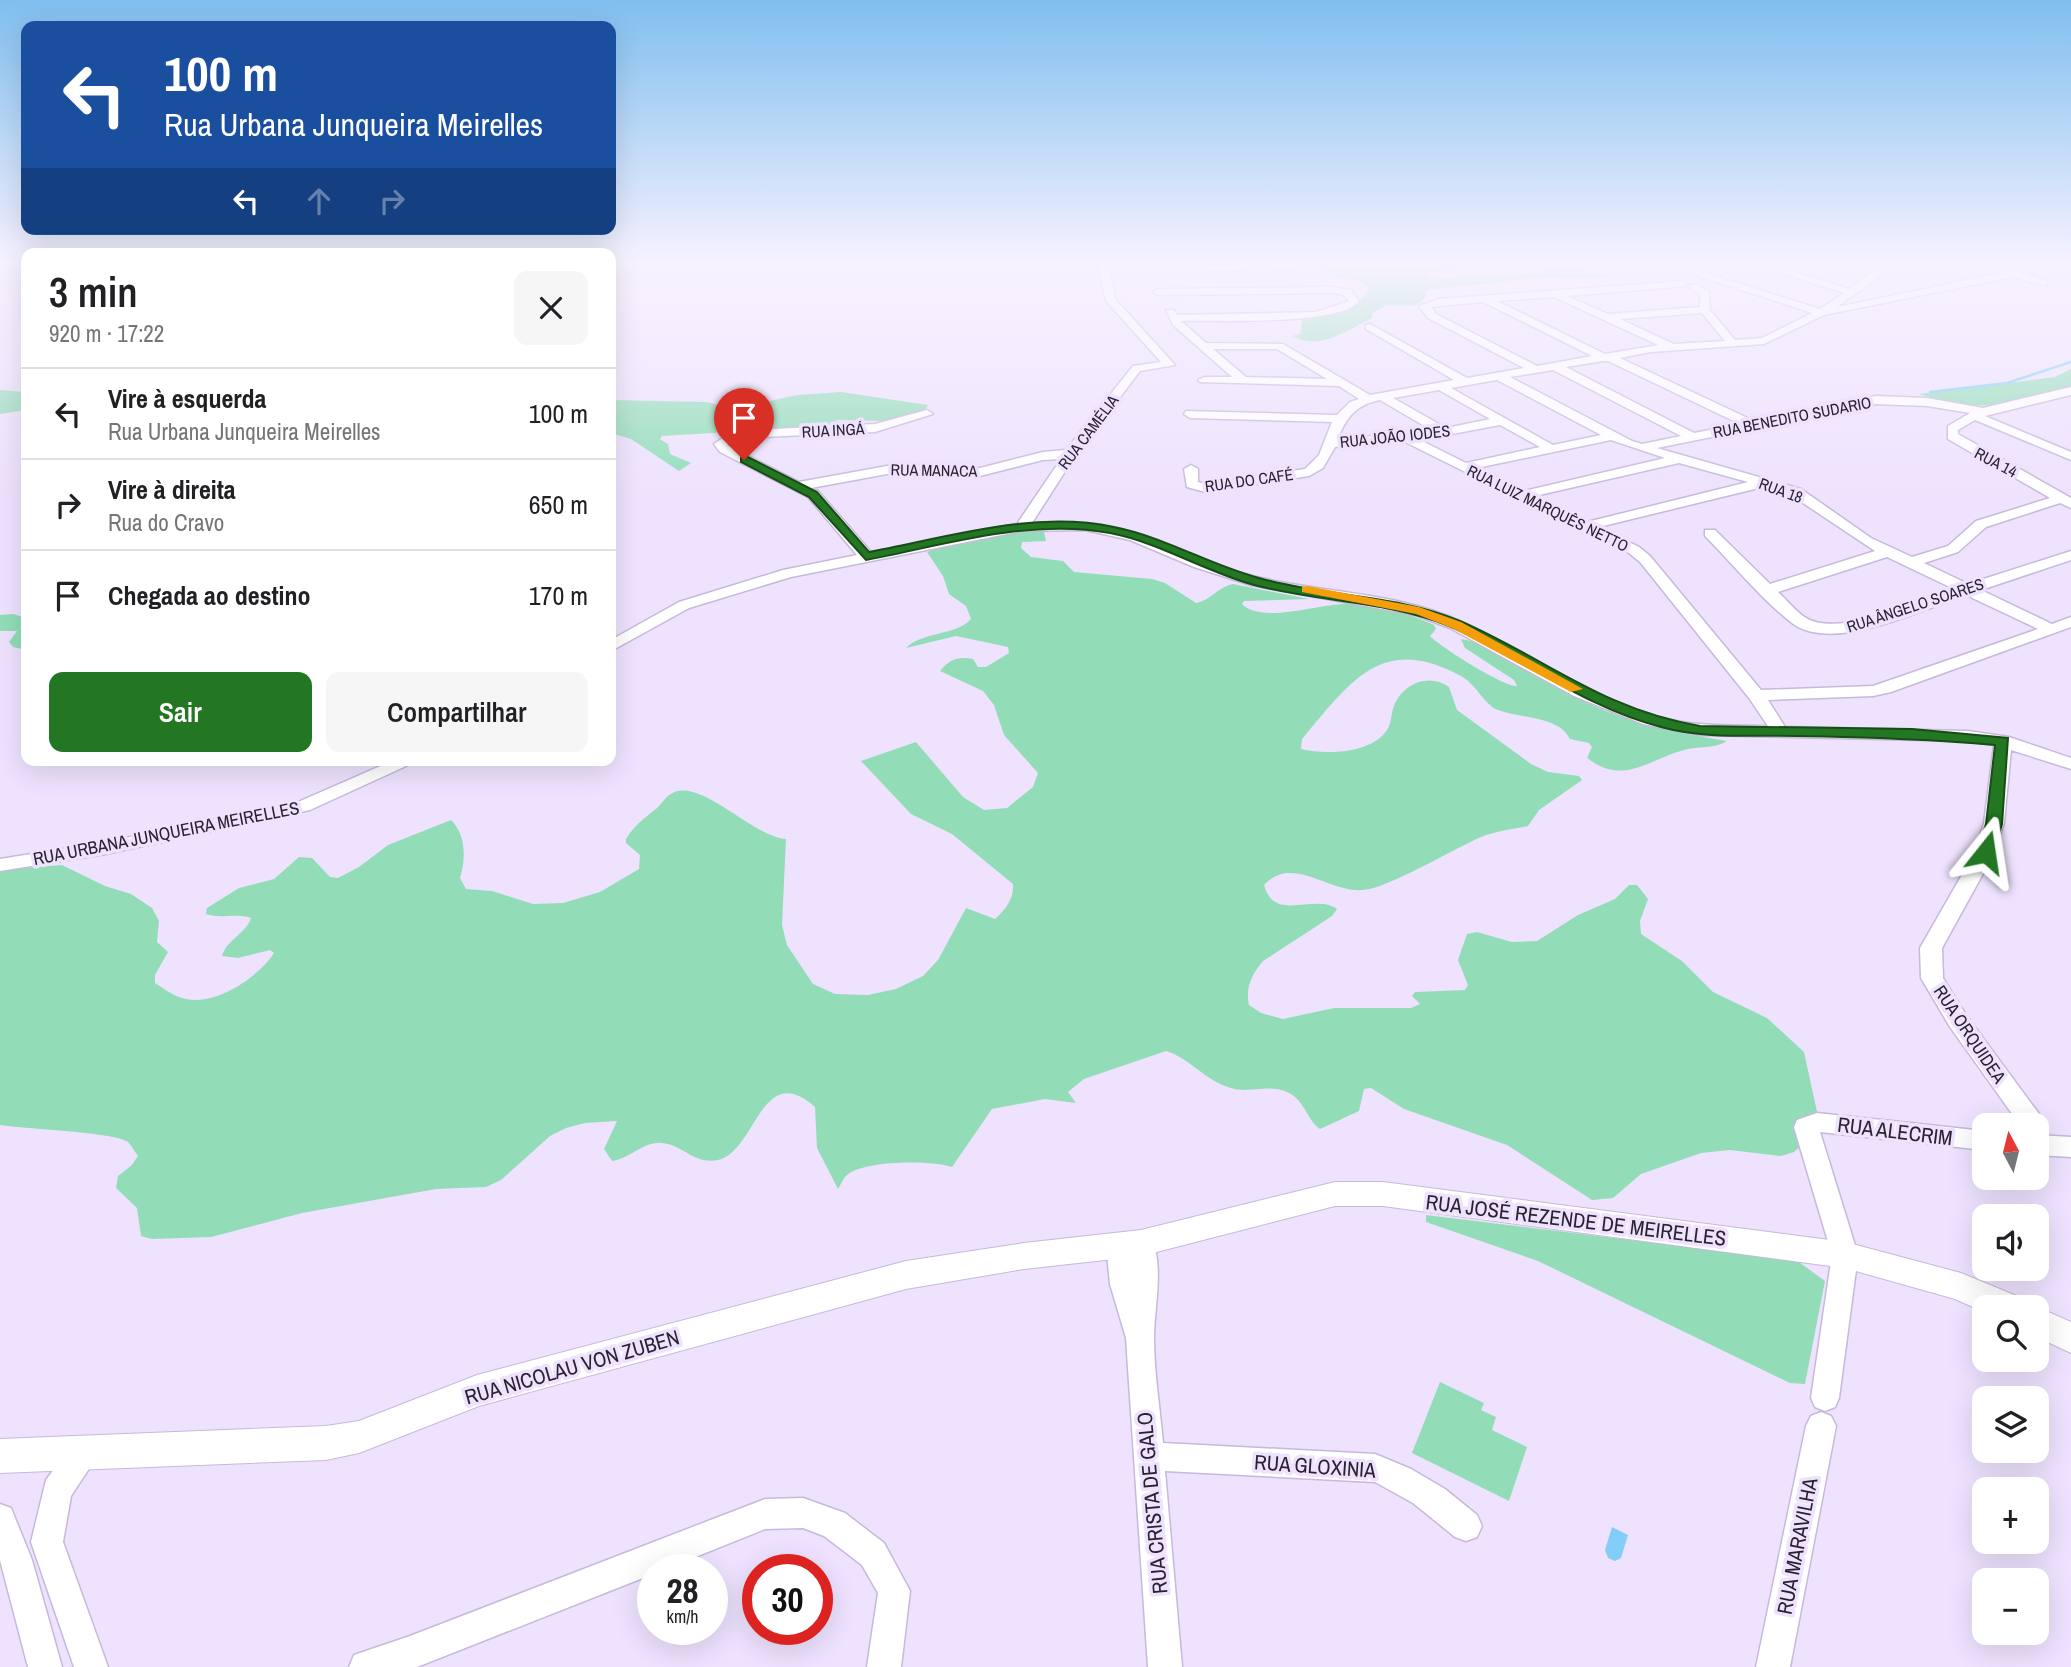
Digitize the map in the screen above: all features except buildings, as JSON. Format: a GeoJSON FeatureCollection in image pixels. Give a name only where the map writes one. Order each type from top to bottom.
{"type":"FeatureCollection","features":[{"type":"Feature","properties":{"kind":"street","name":"RUA CAMÉLIA"},"geometry":{"type":"LineString","coordinates":[[1022,527],[1070,454],[1137,368],[1168,365],[1146,341]]}},
{"type":"Feature","properties":{"kind":"street"},"geometry":{"type":"LineString","coordinates":[[1199,341],[1244,382]]}},
{"type":"Feature","properties":{"kind":"street"},"geometry":{"type":"LineString","coordinates":[[1394,341],[1467,383]]}},
{"type":"Feature","properties":{"kind":"street"},"geometry":{"type":"LineString","coordinates":[[1481,341],[1536,370]]}},
{"type":"Feature","properties":{"kind":"street"},"geometry":{"type":"LineString","coordinates":[[1573,341],[1750,425]]}},
{"type":"Feature","properties":{"kind":"street"},"geometry":{"type":"LineString","coordinates":[[1658,341],[1671,347]]}},
{"type":"Feature","properties":{"kind":"street"},"geometry":{"type":"LineString","coordinates":[[1731,341],[1734,345]]}},
{"type":"Feature","properties":{"kind":"street"},"geometry":{"type":"LineString","coordinates":[[1190,414],[1339,419],[1348,407],[1368,399],[1671,347],[1734,345],[1757,341]]}},
{"type":"Feature","properties":{"kind":"street"},"geometry":{"type":"LineString","coordinates":[[1205,346],[1274,345],[1368,399]]}},
{"type":"Feature","properties":{"kind":"street"},"geometry":{"type":"LineString","coordinates":[[1556,367],[1692,437]]}},
{"type":"Feature","properties":{"kind":"street","name":"RUA 18"},"geometry":{"type":"LineString","coordinates":[[1500,377],[1612,436],[1641,448],[1807,498],[1852,533],[2051,629]]}},
{"type":"Feature","properties":{"kind":"street"},"geometry":{"type":"LineString","coordinates":[[1204,380],[1340,383]]}},
{"type":"Feature","properties":{"kind":"street"},"geometry":{"type":"LineString","coordinates":[[1443,388],[1550,448]]}},
{"type":"Feature","properties":{"kind":"street"},"geometry":{"type":"LineString","coordinates":[[1981,414],[2071,391]]}},
{"type":"Feature","properties":{"kind":"street"},"geometry":{"type":"LineString","coordinates":[[1383,397],[1443,432]]}},
{"type":"Feature","properties":{"kind":"street","name":"RUA BENEDITO SUDARIO"},"geometry":{"type":"LineString","coordinates":[[1641,448],[1876,400],[1927,402],[1981,414]]}},
{"type":"Feature","properties":{"kind":"street","name":"RUA INGÁ"},"geometry":{"type":"LineString","coordinates":[[798,485],[723,449],[720,444],[737,434],[875,428],[927,414]]}},
{"type":"Feature","properties":{"kind":"street"},"geometry":{"type":"LineString","coordinates":[[1981,414],[2002,429],[2071,456]]}},
{"type":"Feature","properties":{"kind":"street","name":"RUA 14"},"geometry":{"type":"LineString","coordinates":[[1981,414],[1952,429],[1952,436],[2065,502]]}},
{"type":"Feature","properties":{"kind":"street","name":"RUA DO CAFÉ"},"geometry":{"type":"LineString","coordinates":[[1191,469],[1192,484],[1205,488],[1309,472],[1319,466],[1339,419]]}},
{"type":"Feature","properties":{"kind":"street","name":"RUA JOÃO IODES"},"geometry":{"type":"LineString","coordinates":[[1329,443],[1404,437],[1501,421]]}},
{"type":"Feature","properties":{"kind":"street"},"geometry":{"type":"LineString","coordinates":[[1464,467],[1612,436]]}},
{"type":"Feature","properties":{"kind":"street","name":"RUA LUIZ MARQUÊS NETTO"},"geometry":{"type":"LineString","coordinates":[[1404,437],[1620,542],[1645,559],[1756,695],[1780,732]]}},
{"type":"Feature","properties":{"kind":"street"},"geometry":{"type":"LineString","coordinates":[[2049,447],[2071,441]]}},
{"type":"Feature","properties":{"kind":"street","name":"RUA MANACA"},"geometry":{"type":"LineString","coordinates":[[798,485],[888,468],[990,471],[1043,456],[1070,454]]}},
{"type":"Feature","properties":{"kind":"street"},"geometry":{"type":"LineString","coordinates":[[1523,495],[1679,458]]}},
{"type":"Feature","properties":{"kind":"street"},"geometry":{"type":"LineString","coordinates":[[1586,526],[1764,483]]}},
{"type":"Feature","properties":{"kind":"street"},"geometry":{"type":"LineString","coordinates":[[798,485],[813,494],[866,556]]}},
{"type":"Feature","properties":{"kind":"street"},"geometry":{"type":"LineString","coordinates":[[1912,562],[1952,549],[1981,524],[2065,502]]}},
{"type":"Feature","properties":{"kind":"street"},"geometry":{"type":"LineString","coordinates":[[616,643],[669,612],[700,599],[788,573],[1022,527],[1054,524],[1114,530],[1256,582],[1419,611],[1457,625],[1580,692],[1643,719],[1700,730],[1912,733],[2003,741],[2071,764]]}},
{"type":"Feature","properties":{"kind":"street","name":"RUA ÂNGELO SOARES"},"geometry":{"type":"LineString","coordinates":[[1710,533],[1799,621],[1829,631],[1844,630],[2071,555]]}},
{"type":"Feature","properties":{"kind":"street"},"geometry":{"type":"LineString","coordinates":[[1768,590],[1887,551]]}},
{"type":"Feature","properties":{"kind":"street"},"geometry":{"type":"LineString","coordinates":[[1756,695],[1882,689],[2071,622]]}},
{"type":"Feature","properties":{"kind":"street","name":"RUA ORQUIDEA"},"geometry":{"type":"LineString","coordinates":[[2003,741],[1994,824],[1986,852],[1931,948],[1932,978],[1958,1021],[2024,1113]]}},
{"type":"Feature","properties":{"kind":"street","name":"RUA URBANA JUNQUEIRA MEIRELLES"},"geometry":{"type":"LineString","coordinates":[[0,865],[106,848],[303,806],[396,766]]}},
{"type":"Feature","properties":{"kind":"street","name":"RUA ALECRIM"},"geometry":{"type":"LineString","coordinates":[[1845,1255],[1806,1127],[1817,1122],[1972,1139]]}},
{"type":"Feature","properties":{"kind":"street","name":"RUA JOSÉ REZENDE DE MEIRELLES"},"geometry":{"type":"LineString","coordinates":[[1130,1244],[1335,1194],[1383,1194],[1845,1255],[1961,1287],[1980,1295]]}},
{"type":"Feature","properties":{"kind":"street","name":"RUA CRISTA DE GALO"},"geometry":{"type":"LineString","coordinates":[[1130,1244],[1124,1284],[1140,1339],[1165,1667]]}},
{"type":"Feature","properties":{"kind":"street","name":"RUA NICOLAU VON ZUBEN"},"geometry":{"type":"LineString","coordinates":[[0,1456],[326,1443],[359,1437],[477,1391],[906,1275],[1024,1256],[1130,1244]]}},
{"type":"Feature","properties":{"kind":"street","name":"RUA MARAVILHA"},"geometry":{"type":"LineString","coordinates":[[1773,1667],[1823,1412],[1845,1255]]}},
{"type":"Feature","properties":{"kind":"street"},"geometry":{"type":"LineString","coordinates":[[2049,1327],[2071,1339]]}},
{"type":"Feature","properties":{"kind":"street"},"geometry":{"type":"LineString","coordinates":[[85,1452],[57,1490],[47,1542],[91,1667]]}},
{"type":"Feature","properties":{"kind":"street","name":"RUA GLOXINIA"},"geometry":{"type":"LineString","coordinates":[[1147,1456],[1375,1468],[1409,1481],[1435,1497],[1466,1526]]}},
{"type":"Feature","properties":{"kind":"street"},"geometry":{"type":"LineString","coordinates":[[366,1667],[410,1653],[765,1514],[803,1513],[834,1524],[873,1554],[894,1591],[884,1667]]}},
{"type":"Feature","properties":{"kind":"street"},"geometry":{"type":"LineString","coordinates":[[0,1519],[16,1560],[45,1667]]}},
{"type":"Feature","properties":{"kind":"green space"},"geometry":{"type":"Polygon","coordinates":[[[2071,369],[2071,389],[2013,403],[1961,404],[1919,394],[2055,377],[2071,369]]]}},
{"type":"Feature","properties":{"kind":"green space"},"geometry":{"type":"Polygon","coordinates":[[[0,390],[21,392],[21,411],[0,414],[0,390]]]}},
{"type":"Feature","properties":{"kind":"green space"},"geometry":{"type":"Polygon","coordinates":[[[841,392],[928,405],[925,410],[887,421],[835,420],[850,425],[662,436],[660,439],[668,444],[670,454],[691,463],[679,471],[631,439],[616,434],[616,400],[707,402],[733,409],[797,395],[841,392]]]}},
{"type":"Feature","properties":{"kind":"green space"},"geometry":{"type":"Polygon","coordinates":[[[1039,529],[1044,532],[1046,541],[1022,542],[1021,548],[1031,557],[1063,561],[1074,572],[1152,579],[1165,583],[1196,603],[1233,584],[1309,599],[1244,601],[1242,604],[1251,610],[1264,613],[1338,604],[1393,610],[1434,625],[1436,629],[1430,636],[1446,649],[1500,681],[1517,686],[1514,680],[1465,648],[1461,639],[1490,648],[1568,693],[1617,715],[1670,730],[1727,741],[1684,750],[1636,768],[1613,770],[1587,758],[1592,747],[1589,743],[1570,739],[1564,731],[1548,722],[1498,710],[1465,679],[1432,663],[1408,660],[1387,662],[1368,671],[1335,700],[1302,739],[1301,749],[1335,752],[1370,744],[1387,730],[1395,703],[1405,690],[1418,682],[1434,681],[1449,687],[1457,710],[1531,764],[1548,772],[1579,776],[1582,780],[1539,810],[1528,826],[1481,837],[1374,888],[1350,889],[1299,874],[1275,876],[1264,885],[1269,896],[1277,903],[1328,905],[1337,909],[1332,916],[1263,961],[1250,982],[1249,1005],[1261,1013],[1283,1019],[1334,1008],[1411,1008],[1420,1004],[1412,996],[1415,992],[1465,990],[1468,985],[1458,960],[1467,934],[1477,932],[1512,942],[1537,941],[1578,915],[1615,899],[1629,885],[1637,885],[1648,899],[1640,921],[1641,934],[1682,961],[1713,992],[1767,1018],[1804,1052],[1819,1121],[1813,1135],[1794,1152],[1781,1156],[1730,1150],[1701,1153],[1641,1174],[1613,1198],[1592,1200],[1507,1145],[1404,1109],[1371,1088],[1364,1089],[1359,1111],[1320,1129],[1299,1101],[1289,1093],[1275,1089],[1238,1090],[1222,1085],[1175,1054],[1166,1051],[1084,1079],[1068,1092],[1076,1103],[1045,1099],[992,1109],[952,1167],[914,1162],[868,1166],[847,1175],[838,1189],[817,1148],[815,1107],[797,1095],[782,1094],[760,1112],[742,1142],[731,1153],[718,1160],[702,1160],[677,1147],[655,1143],[612,1161],[604,1149],[617,1121],[585,1123],[550,1136],[501,1180],[486,1187],[436,1189],[302,1213],[211,1237],[152,1239],[141,1236],[137,1208],[116,1188],[118,1176],[132,1165],[138,1156],[128,1142],[88,1133],[0,1125],[0,870],[62,865],[105,886],[131,894],[152,908],[159,921],[157,942],[168,952],[155,975],[155,983],[179,997],[205,999],[245,981],[267,963],[274,953],[270,950],[238,958],[222,956],[251,918],[206,914],[207,908],[239,888],[274,879],[299,857],[312,858],[330,877],[338,878],[359,867],[388,845],[451,820],[462,839],[464,855],[460,878],[466,889],[492,891],[533,904],[563,903],[600,892],[639,869],[640,855],[626,843],[626,839],[667,797],[682,790],[711,799],[773,836],[786,839],[782,925],[787,945],[813,984],[835,994],[868,995],[896,989],[923,976],[938,960],[966,908],[995,919],[1009,903],[1013,884],[952,834],[911,814],[861,761],[916,742],[963,797],[984,810],[1007,808],[1033,787],[1038,773],[1004,735],[994,705],[983,691],[940,671],[951,661],[963,658],[973,659],[978,667],[986,667],[1009,653],[1008,647],[956,636],[906,648],[921,639],[957,628],[971,619],[966,606],[949,594],[943,576],[927,552],[960,541],[1039,529]]]}},
{"type":"Feature","properties":{"kind":"green space"},"geometry":{"type":"Polygon","coordinates":[[[0,615],[21,616],[21,649],[13,647],[9,642],[17,631],[0,631],[0,615]]]}},
{"type":"Feature","properties":{"kind":"green space"},"geometry":{"type":"Polygon","coordinates":[[[1426,1215],[1796,1260],[1825,1281],[1805,1384],[1790,1383],[1538,1261],[1426,1222],[1426,1215]]]}},
{"type":"Feature","properties":{"kind":"green space"},"geometry":{"type":"Polygon","coordinates":[[[1440,1382],[1484,1403],[1481,1410],[1496,1417],[1492,1430],[1527,1447],[1509,1501],[1412,1453],[1440,1382]]]}},
{"type":"Feature","properties":{"kind":"water"},"geometry":{"type":"Polygon","coordinates":[[[1612,1527],[1628,1535],[1621,1558],[1615,1561],[1608,1558],[1605,1550],[1612,1527]]]}},
{"type":"Feature","properties":{"kind":"waterway"},"geometry":{"type":"LineString","coordinates":[[1930,392],[2007,383],[2071,362]]}},
{"type":"Feature","properties":{"kind":"slow traffic"},"geometry":{"type":"LineString","coordinates":[[1307,590],[1383,602],[1419,611],[1457,625],[1576,689]]}},
{"type":"Feature","properties":{"kind":"route"},"geometry":{"type":"LineString","coordinates":[[744,460],[813,494],[866,556],[1022,527],[1054,524],[1114,530],[1199,564],[1256,582],[1383,602],[1419,611],[1457,625],[1580,692],[1643,719],[1700,730],[1912,733],[2003,741],[1994,824],[1986,852]]}}]}
